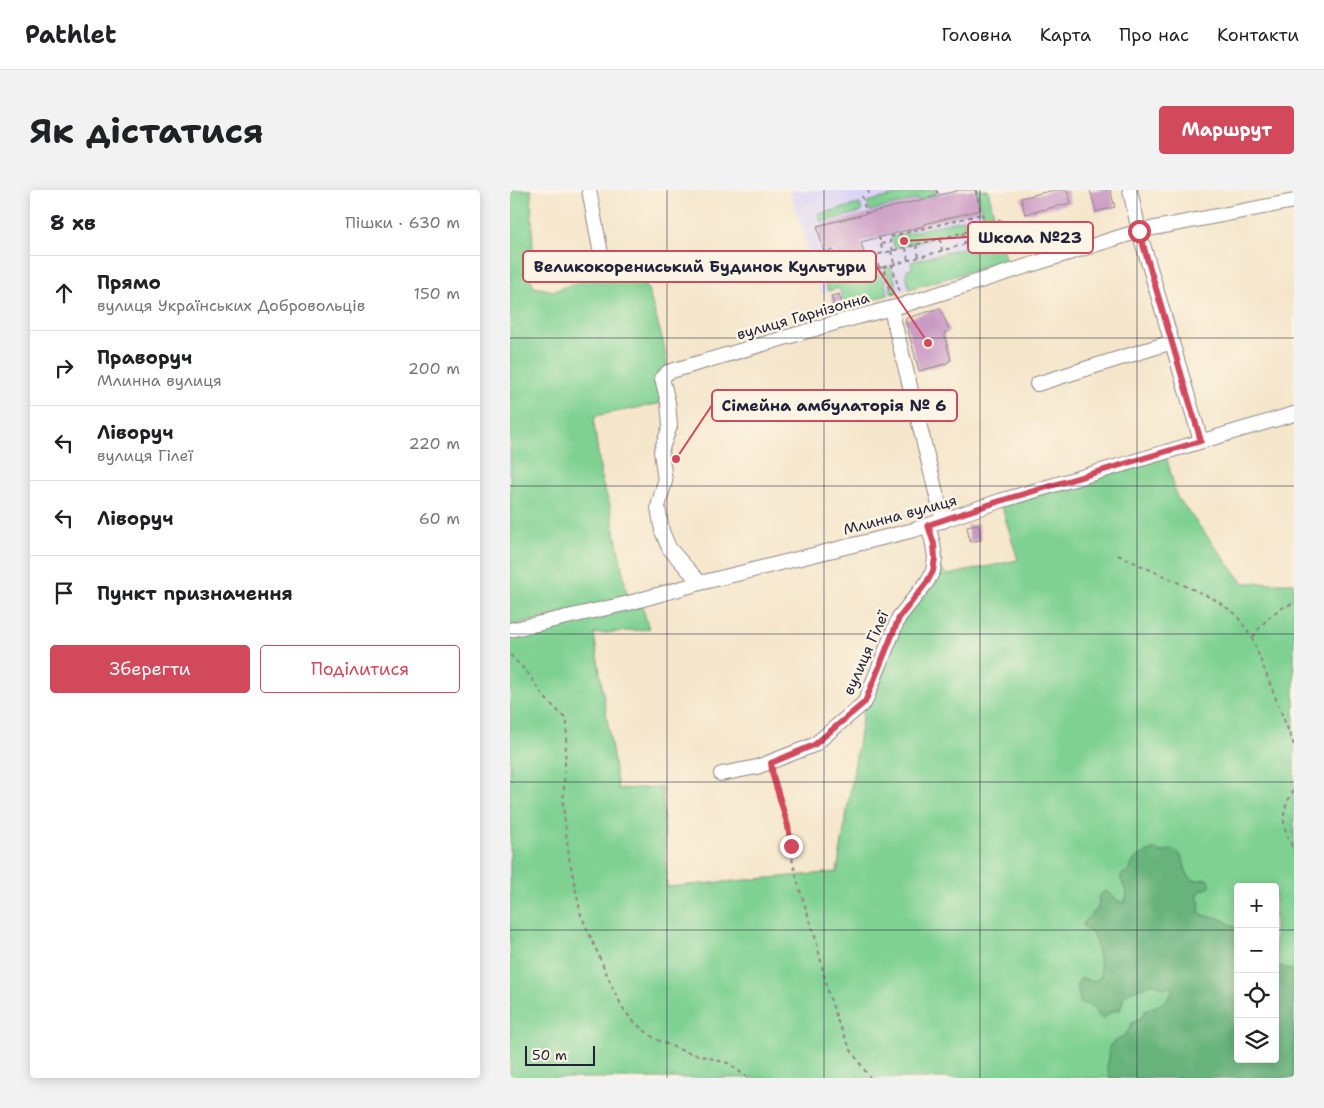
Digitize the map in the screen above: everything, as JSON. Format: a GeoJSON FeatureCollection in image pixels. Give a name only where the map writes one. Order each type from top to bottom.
{"type":"FeatureCollection","features":[{"type":"Feature","properties":{"kind":"street"},"geometry":{"type":"LineString","coordinates":[[589,190],[604,270]]}},
{"type":"Feature","properties":{"kind":"street"},"geometry":{"type":"LineString","coordinates":[[1130,190],[1139,231],[1201,441]]}},
{"type":"Feature","properties":{"kind":"street","name":"вулиця Гарнізонна"},"geometry":{"type":"LineString","coordinates":[[700,583],[669,548],[662,531],[658,507],[665,481],[662,451],[670,426],[665,375],[835,323],[896,307],[1139,231],[1294,201]]}},
{"type":"Feature","properties":{"kind":"street"},"geometry":{"type":"LineString","coordinates":[[896,307],[943,520]]}},
{"type":"Feature","properties":{"kind":"street"},"geometry":{"type":"LineString","coordinates":[[1037,384],[1172,342]]}},
{"type":"Feature","properties":{"kind":"street","name":"Млинна вулиця"},"geometry":{"type":"LineString","coordinates":[[510,630],[620,605],[928,525],[1000,501],[1294,414]]}},
{"type":"Feature","properties":{"kind":"street","name":"вулиця Гілеї"},"geometry":{"type":"LineString","coordinates":[[721,774],[757,768],[814,745],[865,702],[899,618],[927,582],[933,571],[935,558],[934,544],[928,525]]}},
{"type":"Feature","properties":{"kind":"path"},"geometry":{"type":"LineString","coordinates":[[868,190],[869,194]]}},
{"type":"Feature","properties":{"kind":"path"},"geometry":{"type":"LineString","coordinates":[[936,190],[939,196]]}},
{"type":"Feature","properties":{"kind":"path"},"geometry":{"type":"LineString","coordinates":[[976,190],[984,222]]}},
{"type":"Feature","properties":{"kind":"path"},"geometry":{"type":"LineString","coordinates":[[862,196],[866,213]]}},
{"type":"Feature","properties":{"kind":"path"},"geometry":{"type":"LineString","coordinates":[[896,307],[890,237],[982,214]]}},
{"type":"Feature","properties":{"kind":"path"},"geometry":{"type":"LineString","coordinates":[[879,268],[876,255],[977,229],[984,222],[1002,220]]}},
{"type":"Feature","properties":{"kind":"path"},"geometry":{"type":"LineString","coordinates":[[826,258],[832,272],[842,277],[980,240],[977,229]]}},
{"type":"Feature","properties":{"kind":"path"},"geometry":{"type":"LineString","coordinates":[[963,233],[965,244]]}},
{"type":"Feature","properties":{"kind":"path"},"geometry":{"type":"LineString","coordinates":[[880,237],[883,253]]}},
{"type":"Feature","properties":{"kind":"path"},"geometry":{"type":"LineString","coordinates":[[940,239],[942,251]]}},
{"type":"Feature","properties":{"kind":"path"},"geometry":{"type":"LineString","coordinates":[[881,244],[891,242]]}},
{"type":"Feature","properties":{"kind":"path"},"geometry":{"type":"LineString","coordinates":[[916,245],[920,257]]}},
{"type":"Feature","properties":{"kind":"path"},"geometry":{"type":"LineString","coordinates":[[906,247],[908,260]]}},
{"type":"Feature","properties":{"kind":"path"},"geometry":{"type":"LineString","coordinates":[[882,267],[896,307]]}},
{"type":"Feature","properties":{"kind":"path"},"geometry":{"type":"LineString","coordinates":[[1118,555],[1221,604],[1237,615],[1252,638],[1294,744]]}},
{"type":"Feature","properties":{"kind":"path"},"geometry":{"type":"LineString","coordinates":[[1252,638],[1264,622],[1275,612],[1294,603]]}},
{"type":"Feature","properties":{"kind":"path"},"geometry":{"type":"LineString","coordinates":[[510,655],[527,672],[545,698],[564,717],[567,724],[563,806],[574,880],[581,915],[619,1002],[633,1021],[655,1039],[683,1051],[728,1063],[748,1078]]}},
{"type":"Feature","properties":{"kind":"path"},"geometry":{"type":"LineString","coordinates":[[771,763],[788,826],[799,887],[816,940],[828,992],[838,1022],[852,1052],[870,1078]]}},
{"type":"Feature","properties":{"kind":"path"},"geometry":{"type":"LineString","coordinates":[[1294,790],[1284,808],[1284,820],[1287,835],[1294,850]]}},
{"type":"Feature","properties":{"kind":"shaded area"},"geometry":{"type":"Polygon","coordinates":[[[790,190],[989,190],[1006,262],[844,308],[838,288],[822,294],[790,190]]]}},
{"type":"Feature","properties":{"kind":"green space"},"geometry":{"type":"Polygon","coordinates":[[[510,190],[531,190],[533,252],[530,275],[534,287],[554,291],[591,277],[642,268],[664,345],[668,372],[668,402],[595,416],[594,424],[602,482],[609,502],[628,599],[510,626],[510,190]]]}},
{"type":"Feature","properties":{"kind":"green space"},"geometry":{"type":"Polygon","coordinates":[[[935,190],[937,195],[922,199],[925,208],[920,209],[918,199],[870,211],[867,202],[899,194],[935,190]]]}},
{"type":"Feature","properties":{"kind":"green space"},"geometry":{"type":"Polygon","coordinates":[[[977,190],[988,190],[995,220],[985,222],[977,190]]]}},
{"type":"Feature","properties":{"kind":"green space"},"geometry":{"type":"Polygon","coordinates":[[[860,204],[862,212],[821,222],[818,214],[860,204]]]}},
{"type":"Feature","properties":{"kind":"green space"},"geometry":{"type":"Polygon","coordinates":[[[981,215],[982,222],[977,227],[894,248],[892,237],[981,215]]]}},
{"type":"Feature","properties":{"kind":"green space"},"geometry":{"type":"Polygon","coordinates":[[[995,222],[1006,261],[909,289],[906,273],[907,270],[912,269],[911,262],[981,243],[983,241],[980,227],[995,222]]]}},
{"type":"Feature","properties":{"kind":"green space"},"geometry":{"type":"Polygon","coordinates":[[[826,267],[838,278],[844,279],[851,279],[881,270],[888,295],[845,307],[839,288],[828,291],[821,268],[826,267]]]}},
{"type":"Feature","properties":{"kind":"green space"},"geometry":{"type":"Polygon","coordinates":[[[891,267],[898,292],[892,294],[885,268],[891,267]]]}},
{"type":"Feature","properties":{"kind":"green space"},"geometry":{"type":"Polygon","coordinates":[[[1165,452],[1177,497],[1243,583],[1294,583],[1294,1078],[510,1078],[510,634],[642,606],[649,629],[594,634],[618,789],[662,787],[667,887],[837,872],[865,702],[891,633],[934,564],[948,575],[1018,560],[1000,501],[1165,452]]]}},
{"type":"Feature","properties":{"kind":"green space"},"geometry":{"type":"Polygon","coordinates":[[[1153,850],[1161,852],[1172,850],[1177,852],[1183,859],[1187,873],[1192,879],[1207,879],[1211,884],[1210,887],[1200,891],[1197,897],[1200,904],[1199,912],[1221,919],[1234,926],[1234,1063],[1279,1063],[1279,965],[1294,971],[1294,1078],[1110,1078],[1107,1067],[1109,1046],[1125,1034],[1132,1023],[1141,1018],[1146,1010],[1165,1001],[1173,990],[1172,987],[1164,988],[1156,984],[1150,984],[1132,991],[1124,996],[1120,1010],[1112,1011],[1104,1018],[1101,1018],[1089,1005],[1081,1004],[1077,985],[1080,979],[1083,978],[1091,981],[1101,976],[1095,941],[1091,932],[1084,928],[1083,924],[1097,909],[1098,897],[1104,891],[1119,901],[1125,902],[1127,894],[1121,875],[1130,870],[1131,865],[1138,857],[1153,850]]]}},
{"type":"Feature","properties":{"kind":"building"},"geometry":{"type":"Polygon","coordinates":[[[960,190],[975,190],[980,210],[861,242],[867,264],[840,271],[834,250],[824,252],[817,226],[960,190]]]}},
{"type":"Feature","properties":{"kind":"building"},"geometry":{"type":"Polygon","coordinates":[[[1054,190],[1067,190],[1071,203],[1025,214],[1021,198],[1054,190]]]}},
{"type":"Feature","properties":{"kind":"building"},"geometry":{"type":"Polygon","coordinates":[[[1090,190],[1110,190],[1115,207],[1096,212],[1090,190]]]}},
{"type":"Feature","properties":{"kind":"building"},"geometry":{"type":"Polygon","coordinates":[[[839,294],[843,307],[835,309],[831,296],[839,294]]]}},
{"type":"Feature","properties":{"kind":"building"},"geometry":{"type":"Polygon","coordinates":[[[940,308],[950,331],[944,333],[951,360],[945,364],[919,371],[905,319],[940,308]]]}},
{"type":"Feature","properties":{"kind":"building"},"geometry":{"type":"Polygon","coordinates":[[[978,524],[981,540],[970,542],[967,526],[978,524]]]}},
{"type":"Feature","properties":{"kind":"place","name":"Школа №23"},"geometry":{"type":"Point","coordinates":[904,241]}},
{"type":"Feature","properties":{"kind":"place","name":"Великокорениський Будинок Культури"},"geometry":{"type":"Point","coordinates":[928,343]}},
{"type":"Feature","properties":{"kind":"place","name":"Сімейна амбулаторія № 6"},"geometry":{"type":"Point","coordinates":[676,459]}},
{"type":"Feature","properties":{"kind":"route"},"geometry":{"type":"LineString","coordinates":[[791,846],[788,826],[771,763],[814,745],[865,702],[899,618],[927,582],[933,571],[935,558],[934,544],[928,525],[1000,501],[1201,441],[1139,231]]}}]}
